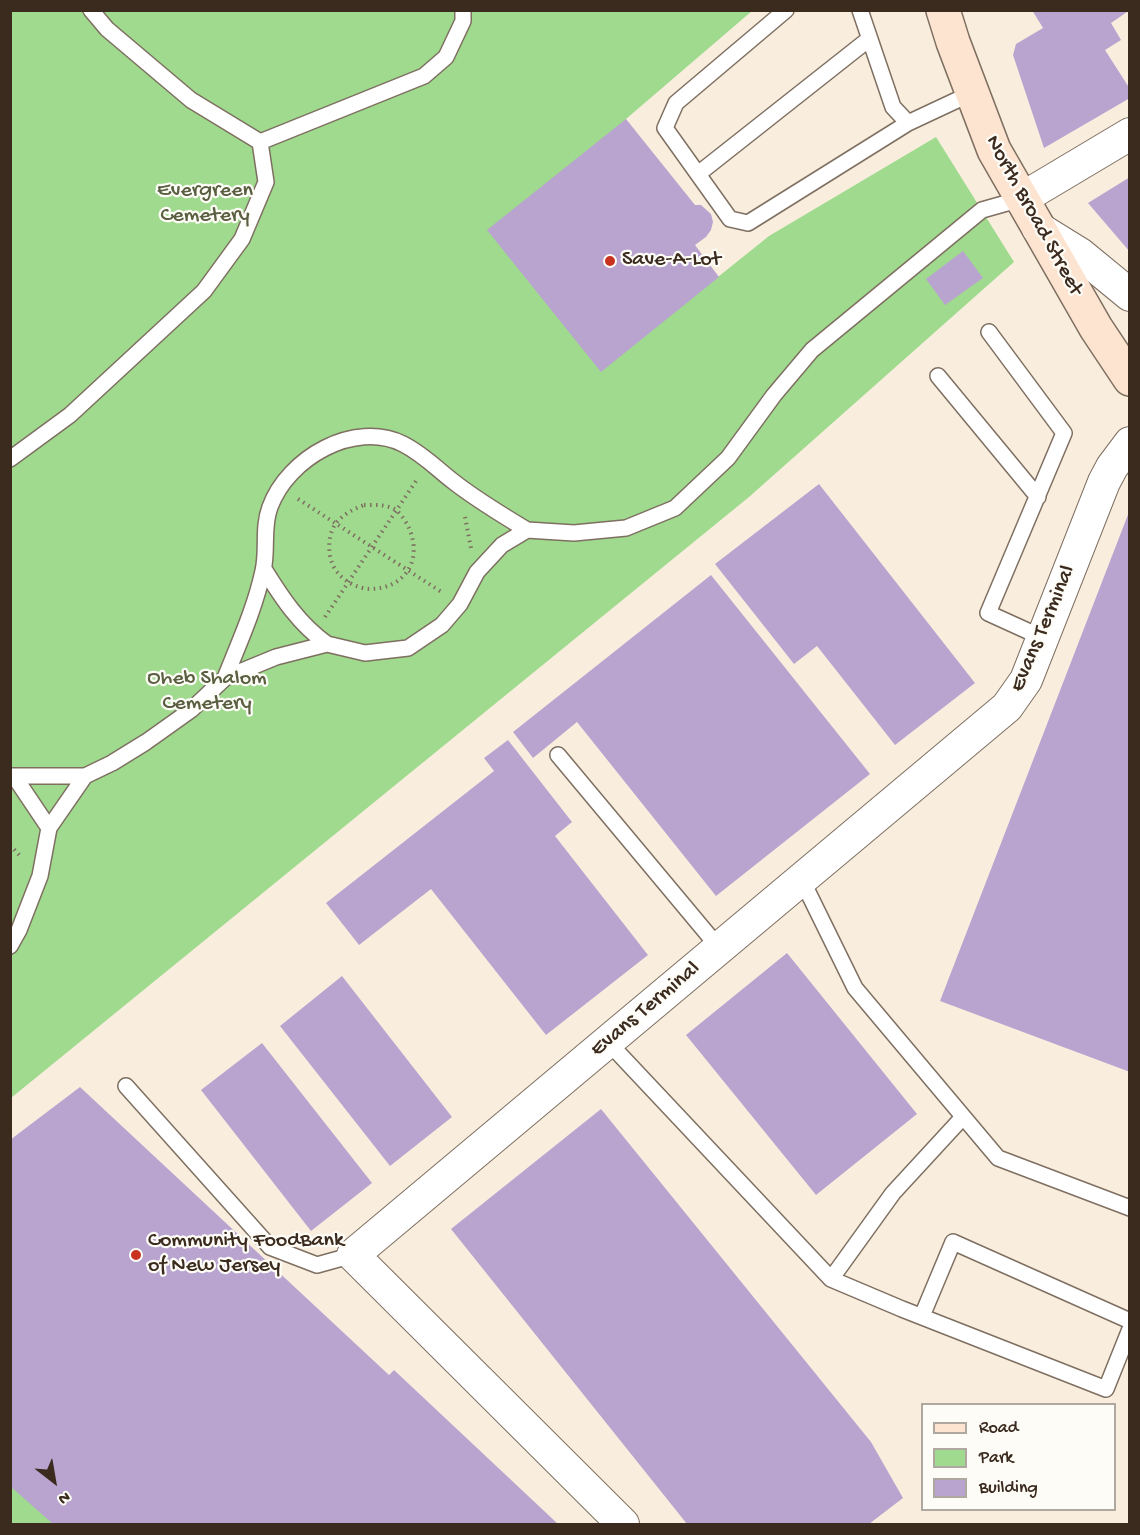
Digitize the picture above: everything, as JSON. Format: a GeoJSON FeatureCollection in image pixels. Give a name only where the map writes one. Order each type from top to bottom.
{"type":"FeatureCollection","features":[{"type":"Feature","properties":{"kind":"main road","name":"North Broad Street"},"geometry":{"type":"LineString","coordinates":[[944,10],[952,42],[994,150],[1096,328],[1130,379]]}},
{"type":"Feature","properties":{"kind":"street"},"geometry":{"type":"LineString","coordinates":[[1021,199],[1130,134]]}},
{"type":"Feature","properties":{"kind":"street"},"geometry":{"type":"LineString","coordinates":[[1038,228],[1080,254],[1130,295]]}},
{"type":"Feature","properties":{"kind":"street","name":"Evans Terminal"},"geometry":{"type":"LineString","coordinates":[[353,1255],[1007,707],[1026,680],[1104,482],[1130,443]]}},
{"type":"Feature","properties":{"kind":"street"},"geometry":{"type":"LineString","coordinates":[[353,1255],[623,1524]]}},
{"type":"Feature","properties":{"kind":"lane"},"geometry":{"type":"LineString","coordinates":[[91,10],[107,29],[191,100],[260,142]]}},
{"type":"Feature","properties":{"kind":"lane"},"geometry":{"type":"LineString","coordinates":[[260,142],[424,76],[446,57],[463,21],[463,10]]}},
{"type":"Feature","properties":{"kind":"lane"},"geometry":{"type":"LineString","coordinates":[[786,10],[676,103],[665,128],[730,219],[748,223],[908,123],[972,93]]}},
{"type":"Feature","properties":{"kind":"lane"},"geometry":{"type":"LineString","coordinates":[[860,10],[893,107],[908,123]]}},
{"type":"Feature","properties":{"kind":"lane"},"geometry":{"type":"LineString","coordinates":[[698,174],[869,39]]}},
{"type":"Feature","properties":{"kind":"lane"},"geometry":{"type":"LineString","coordinates":[[10,459],[70,415],[204,291],[242,239],[266,182],[260,142]]}},
{"type":"Feature","properties":{"kind":"lane"},"geometry":{"type":"LineString","coordinates":[[225,678],[248,622],[264,569],[269,508],[280,487],[302,463],[339,441],[377,436],[403,444],[430,460],[454,482],[527,530],[574,533],[626,528],[675,508],[728,458],[774,395],[812,350],[982,210],[1021,199]]}},
{"type":"Feature","properties":{"kind":"lane"},"geometry":{"type":"LineString","coordinates":[[989,332],[1064,433],[988,613],[1043,638]]}},
{"type":"Feature","properties":{"kind":"lane"},"geometry":{"type":"LineString","coordinates":[[938,376],[1038,497]]}},
{"type":"Feature","properties":{"kind":"lane"},"geometry":{"type":"LineString","coordinates":[[264,569],[288,608],[313,634],[327,644],[365,653],[408,648],[442,625],[460,604],[477,572],[502,545],[527,530]]}},
{"type":"Feature","properties":{"kind":"lane"},"geometry":{"type":"LineString","coordinates":[[12,776],[85,776],[146,742],[191,710],[225,678],[276,657],[327,644]]}},
{"type":"Feature","properties":{"kind":"lane"},"geometry":{"type":"LineString","coordinates":[[558,755],[720,949]]}},
{"type":"Feature","properties":{"kind":"lane"},"geometry":{"type":"LineString","coordinates":[[12,776],[49,828]]}},
{"type":"Feature","properties":{"kind":"lane"},"geometry":{"type":"LineString","coordinates":[[10,946],[19,930],[40,876],[49,828],[85,776]]}},
{"type":"Feature","properties":{"kind":"lane"},"geometry":{"type":"LineString","coordinates":[[802,880],[855,988],[998,1158],[1130,1208]]}},
{"type":"Feature","properties":{"kind":"lane"},"geometry":{"type":"LineString","coordinates":[[608,1042],[831,1279],[1106,1389],[1130,1329]]}},
{"type":"Feature","properties":{"kind":"lane"},"geometry":{"type":"LineString","coordinates":[[126,1086],[270,1247],[316,1265],[353,1255]]}},
{"type":"Feature","properties":{"kind":"lane"},"geometry":{"type":"LineString","coordinates":[[831,1279],[893,1193],[963,1117]]}},
{"type":"Feature","properties":{"kind":"lane"},"geometry":{"type":"LineString","coordinates":[[922,1316],[953,1242],[1130,1321]]}},
{"type":"Feature","properties":{"kind":"path"},"geometry":{"type":"LineString","coordinates":[[313,634],[430,460]]}},
{"type":"Feature","properties":{"kind":"path"},"geometry":{"type":"LineString","coordinates":[[454,482],[470,537],[471,556],[477,572]]}},
{"type":"Feature","properties":{"kind":"path"},"geometry":{"type":"LineString","coordinates":[[280,487],[460,604]]}},
{"type":"Feature","properties":{"kind":"path"},"geometry":{"type":"LineString","coordinates":[[364,505],[381,505],[396,510],[407,523],[414,539],[414,553],[409,571],[397,582],[383,588],[365,589],[348,582],[337,573],[330,558],[330,540],[336,523],[349,511],[364,505]]}},
{"type":"Feature","properties":{"kind":"green space"},"geometry":{"type":"Polygon","coordinates":[[[11,11],[752,11],[626,119],[601,371],[769,236],[936,137],[1014,262],[749,497],[11,1098],[11,11]]]}},
{"type":"Feature","properties":{"kind":"green space"},"geometry":{"type":"Polygon","coordinates":[[[11,1477],[57,1524],[11,1524],[11,1477]]]}},
{"type":"Feature","properties":{"kind":"building"},"geometry":{"type":"Polygon","coordinates":[[[1032,10],[1130,10],[1111,23],[1121,40],[1105,50],[1130,89],[1130,98],[1044,148],[1013,55],[1016,44],[1043,28],[1032,10]]]}},
{"type":"Feature","properties":{"kind":"building","name":"Save-A-Lot"},"geometry":{"type":"Polygon","coordinates":[[[626,119],[695,205],[701,205],[711,214],[713,222],[711,230],[695,245],[719,277],[601,372],[487,230],[626,119]]]}},
{"type":"Feature","properties":{"kind":"building"},"geometry":{"type":"Polygon","coordinates":[[[1130,177],[1130,252],[1088,203],[1130,177]]]}},
{"type":"Feature","properties":{"kind":"building"},"geometry":{"type":"Polygon","coordinates":[[[963,251],[983,278],[945,305],[926,279],[963,251]]]}},
{"type":"Feature","properties":{"kind":"building"},"geometry":{"type":"Polygon","coordinates":[[[819,484],[975,683],[895,745],[817,646],[794,664],[715,564],[819,484]]]}},
{"type":"Feature","properties":{"kind":"building"},"geometry":{"type":"Polygon","coordinates":[[[1130,512],[1130,1072],[940,1001],[1130,512]]]}},
{"type":"Feature","properties":{"kind":"building"},"geometry":{"type":"Polygon","coordinates":[[[711,575],[870,774],[716,896],[577,722],[533,758],[513,732],[711,575]]]}},
{"type":"Feature","properties":{"kind":"building"},"geometry":{"type":"Polygon","coordinates":[[[508,740],[572,822],[555,836],[648,955],[546,1035],[431,889],[359,945],[326,903],[494,771],[484,758],[508,740]]]}},
{"type":"Feature","properties":{"kind":"building"},"geometry":{"type":"Polygon","coordinates":[[[787,953],[917,1114],[816,1195],[686,1035],[787,953]]]}},
{"type":"Feature","properties":{"kind":"building"},"geometry":{"type":"Polygon","coordinates":[[[342,976],[452,1117],[390,1166],[280,1026],[342,976]]]}},
{"type":"Feature","properties":{"kind":"building"},"geometry":{"type":"Polygon","coordinates":[[[262,1043],[372,1183],[311,1231],[201,1090],[262,1043]]]}},
{"type":"Feature","properties":{"kind":"building","name":"Community FoodBank of New Jersey"},"geometry":{"type":"Polygon","coordinates":[[[80,1087],[389,1375],[394,1370],[558,1524],[53,1524],[10,1486],[10,1140],[80,1087]]]}},
{"type":"Feature","properties":{"kind":"building"},"geometry":{"type":"Polygon","coordinates":[[[601,1109],[871,1442],[903,1498],[869,1524],[687,1524],[451,1229],[601,1109]]]}},
{"type":"Feature","properties":{"kind":"place","name":"Save-A-Lot"},"geometry":{"type":"Point","coordinates":[610,261]}},
{"type":"Feature","properties":{"kind":"place","name":"Community FoodBank of New Jersey"},"geometry":{"type":"Point","coordinates":[136,1255]}},
{"type":"Feature","properties":{"kind":"park label","name":"Evergreen Cemetery"},"geometry":{"type":"Point","coordinates":[205,204]}},
{"type":"Feature","properties":{"kind":"park label","name":"Oheb Shalom Cemetery"},"geometry":{"type":"Point","coordinates":[207,692]}}]}
